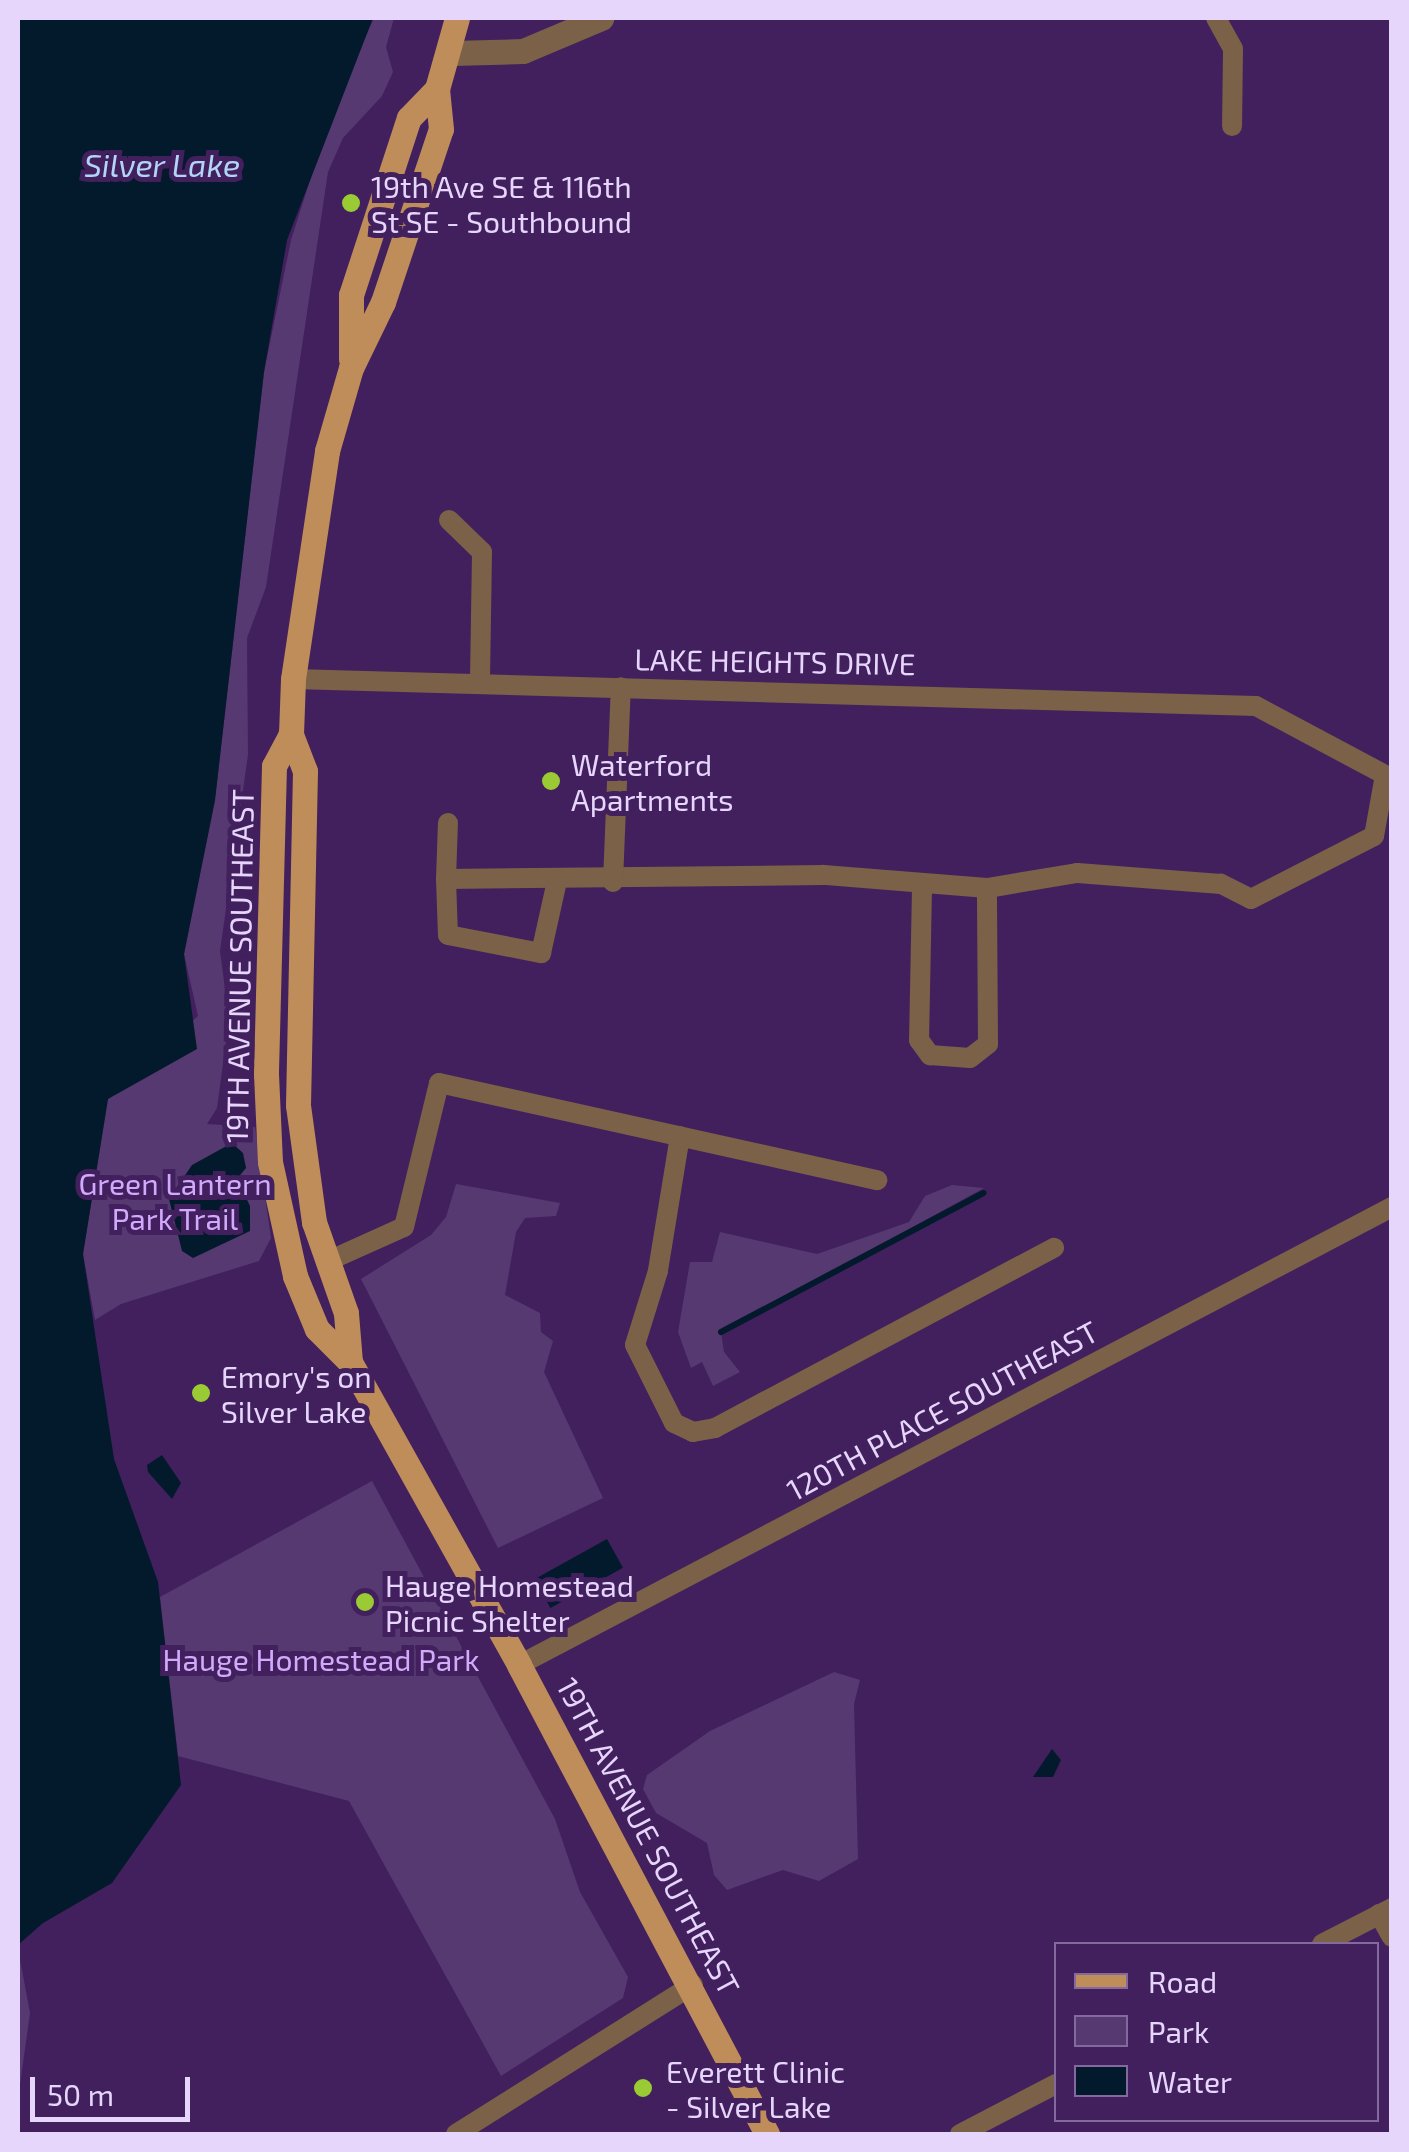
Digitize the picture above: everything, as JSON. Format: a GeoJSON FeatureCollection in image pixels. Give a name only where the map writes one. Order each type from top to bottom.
{"type":"FeatureCollection","features":[{"type":"Feature","properties":{"kind":"main road","name":"19TH AVENUE SOUTHEAST"},"geometry":{"type":"LineString","coordinates":[[350,1362],[346,1313],[326,1262],[304,1169],[298,1105],[305,771],[291,734],[292,679],[308,548],[351,368],[383,302],[441,129],[437,89],[452,53],[456,18]]}},
{"type":"Feature","properties":{"kind":"main road","name":"19TH AVENUE SOUTHEAST"},"geometry":{"type":"LineString","coordinates":[[291,734],[274,766],[270,1162],[295,1276],[317,1329],[350,1362],[520,1665],[768,2134]]}},
{"type":"Feature","properties":{"kind":"street"},"geometry":{"type":"LineString","coordinates":[[1216,18],[1233,50],[1232,126]]}},
{"type":"Feature","properties":{"kind":"street"},"geometry":{"type":"LineString","coordinates":[[452,53],[523,51],[578,22]]}},
{"type":"Feature","properties":{"kind":"street"},"geometry":{"type":"LineString","coordinates":[[450,520],[482,552],[480,684]]}},
{"type":"Feature","properties":{"kind":"street","name":"LAKE HEIGHTS DRIVE"},"geometry":{"type":"LineString","coordinates":[[292,679],[1256,706],[1386,775],[1374,836],[1251,899],[1221,884],[1078,873],[988,888]]}},
{"type":"Feature","properties":{"kind":"street"},"geometry":{"type":"LineString","coordinates":[[613,882],[621,687]]}},
{"type":"Feature","properties":{"kind":"street"},"geometry":{"type":"LineString","coordinates":[[448,823],[445,928],[454,941],[530,956],[546,945],[556,881]]}},
{"type":"Feature","properties":{"kind":"street"},"geometry":{"type":"LineString","coordinates":[[446,879],[613,882],[824,875],[922,888],[988,888],[988,1044],[970,1058],[930,1055],[919,1040],[922,888]]}},
{"type":"Feature","properties":{"kind":"street"},"geometry":{"type":"LineString","coordinates":[[326,1262],[404,1228],[439,1083],[877,1180]]}},
{"type":"Feature","properties":{"kind":"street"},"geometry":{"type":"LineString","coordinates":[[680,1136],[658,1271],[635,1345],[674,1422],[693,1432],[715,1428],[1054,1248]]}},
{"type":"Feature","properties":{"kind":"street","name":"120TH PLACE SOUTHEAST"},"geometry":{"type":"LineString","coordinates":[[520,1665],[1392,1207]]}},
{"type":"Feature","properties":{"kind":"street"},"geometry":{"type":"LineString","coordinates":[[1326,1942],[1386,1911],[1392,1938]]}},
{"type":"Feature","properties":{"kind":"street"},"geometry":{"type":"LineString","coordinates":[[456,2134],[692,1986]]}},
{"type":"Feature","properties":{"kind":"street"},"geometry":{"type":"LineString","coordinates":[[960,2134],[1054,2085]]}},
{"type":"Feature","properties":{"kind":"green space","name":"Green Lantern Park Trail"},"geometry":{"type":"Polygon","coordinates":[[[374,18],[394,18],[386,47],[393,72],[382,96],[343,138],[328,172],[266,587],[247,638],[248,755],[220,951],[229,1019],[217,1108],[207,1124],[255,1127],[271,1238],[259,1261],[121,1304],[95,1320],[83,1254],[108,1098],[198,1016],[184,954],[215,800],[264,372],[291,240],[332,111],[374,18]]]}},
{"type":"Feature","properties":{"kind":"green space"},"geometry":{"type":"Polygon","coordinates":[[[456,1184],[560,1203],[556,1216],[525,1218],[516,1232],[505,1295],[540,1313],[541,1332],[553,1341],[544,1372],[603,1498],[498,1548],[361,1279],[431,1235],[446,1217],[456,1184]]]}},
{"type":"Feature","properties":{"kind":"green space"},"geometry":{"type":"Polygon","coordinates":[[[952,1185],[984,1188],[721,1332],[724,1352],[740,1372],[713,1386],[702,1362],[691,1368],[678,1332],[690,1262],[712,1262],[720,1232],[817,1254],[909,1222],[925,1196],[952,1185]]]}},
{"type":"Feature","properties":{"kind":"green space","name":"Hauge Homestead Park"},"geometry":{"type":"Polygon","coordinates":[[[372,1481],[555,1819],[580,1892],[628,1977],[623,1998],[501,2076],[349,1801],[178,1756],[160,1597],[372,1481]]]}},
{"type":"Feature","properties":{"kind":"green space"},"geometry":{"type":"Polygon","coordinates":[[[834,1672],[860,1680],[854,1704],[858,1859],[819,1881],[783,1870],[727,1890],[714,1875],[707,1843],[656,1813],[643,1789],[647,1775],[710,1731],[834,1672]]]}},
{"type":"Feature","properties":{"kind":"green space"},"geometry":{"type":"Polygon","coordinates":[[[18,1949],[30,2013],[18,2099],[18,1949]]]}},
{"type":"Feature","properties":{"kind":"water","name":"Silver Lake"},"geometry":{"type":"Polygon","coordinates":[[[18,18],[373,18],[287,240],[264,372],[215,800],[184,954],[197,1049],[108,1099],[83,1254],[114,1459],[158,1582],[181,1785],[112,1883],[43,1923],[18,1945],[18,18]]]}},
{"type":"Feature","properties":{"kind":"water"},"geometry":{"type":"Polygon","coordinates":[[[232,1143],[243,1153],[246,1168],[237,1179],[250,1206],[250,1231],[193,1258],[182,1251],[169,1199],[192,1165],[232,1143]]]}},
{"type":"Feature","properties":{"kind":"water"},"geometry":{"type":"Polygon","coordinates":[[[162,1455],[181,1483],[172,1499],[148,1472],[147,1465],[162,1455]]]}},
{"type":"Feature","properties":{"kind":"water"},"geometry":{"type":"Polygon","coordinates":[[[607,1539],[623,1568],[550,1608],[534,1579],[607,1539]]]}},
{"type":"Feature","properties":{"kind":"water"},"geometry":{"type":"Polygon","coordinates":[[[1052,1749],[1061,1760],[1053,1777],[1033,1777],[1052,1749]]]}},
{"type":"Feature","properties":{"kind":"waterway"},"geometry":{"type":"LineString","coordinates":[[721,1332],[983,1193]]}},
{"type":"Feature","properties":{"kind":"place","name":"19th Ave SE & 116th St SE - Southbound"},"geometry":{"type":"Point","coordinates":[351,203]}},
{"type":"Feature","properties":{"kind":"place","name":"Waterford Apartments"},"geometry":{"type":"Point","coordinates":[551,781]}},
{"type":"Feature","properties":{"kind":"place","name":"Emory's on Silver Lake"},"geometry":{"type":"Point","coordinates":[201,1393]}},
{"type":"Feature","properties":{"kind":"place","name":"Hauge Homestead Picnic Shelter"},"geometry":{"type":"Point","coordinates":[365,1602]}},
{"type":"Feature","properties":{"kind":"place","name":"Everett Clinic - Silver Lake"},"geometry":{"type":"Point","coordinates":[643,2088]}}]}
